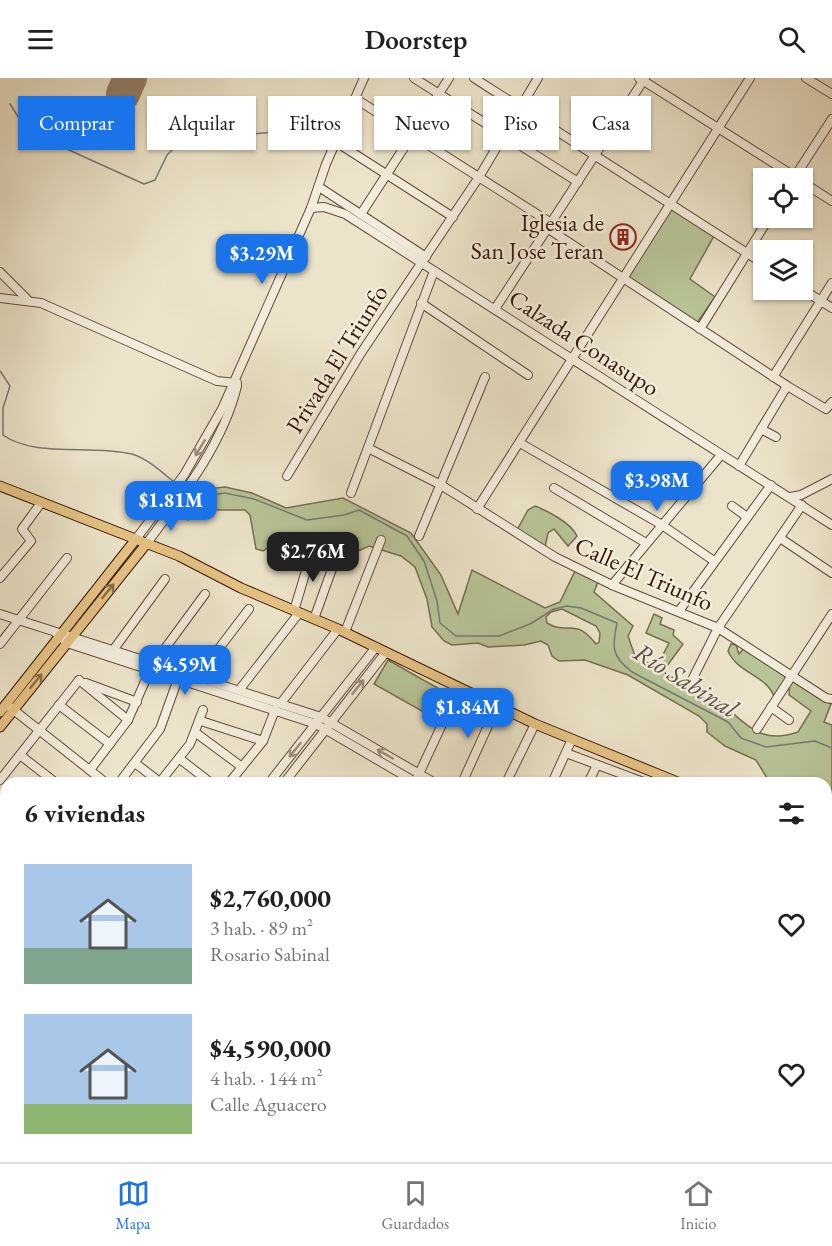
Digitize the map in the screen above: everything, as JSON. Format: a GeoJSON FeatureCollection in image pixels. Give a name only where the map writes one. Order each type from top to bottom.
{"type":"FeatureCollection","features":[{"type":"Feature","properties":{"kind":"main road"},"geometry":{"type":"LineString","coordinates":[[0,486],[147,543],[342,631],[535,724],[666,777]]}},
{"type":"Feature","properties":{"kind":"main road"},"geometry":{"type":"LineString","coordinates":[[0,727],[6,709],[136,539]]}},
{"type":"Feature","properties":{"kind":"main road"},"geometry":{"type":"LineString","coordinates":[[63,636],[147,543]]}},
{"type":"Feature","properties":{"kind":"main road"},"geometry":{"type":"LineString","coordinates":[[618,756],[624,756],[676,777]]}},
{"type":"Feature","properties":{"kind":"street"},"geometry":{"type":"LineString","coordinates":[[357,96],[364,78]]}},
{"type":"Feature","properties":{"kind":"street"},"geometry":{"type":"LineString","coordinates":[[414,78],[483,122]]}},
{"type":"Feature","properties":{"kind":"street"},"geometry":{"type":"LineString","coordinates":[[437,96],[449,78]]}},
{"type":"Feature","properties":{"kind":"street"},"geometry":{"type":"LineString","coordinates":[[474,78],[503,96]]}},
{"type":"Feature","properties":{"kind":"street","name":"Privada El Triunfo"},"geometry":{"type":"LineString","coordinates":[[527,96],[538,78]]}},
{"type":"Feature","properties":{"kind":"street"},"geometry":{"type":"LineString","coordinates":[[477,509],[750,78]]}},
{"type":"Feature","properties":{"kind":"street"},"geometry":{"type":"LineString","coordinates":[[806,78],[832,94]]}},
{"type":"Feature","properties":{"kind":"street"},"geometry":{"type":"LineString","coordinates":[[495,309],[643,79],[780,168]]}},
{"type":"Feature","properties":{"kind":"street"},"geometry":{"type":"LineString","coordinates":[[803,168],[832,118]]}},
{"type":"Feature","properties":{"kind":"street"},"geometry":{"type":"LineString","coordinates":[[559,132],[753,257]]}},
{"type":"Feature","properties":{"kind":"street"},"geometry":{"type":"LineString","coordinates":[[136,539],[165,503],[233,402],[239,372],[311,208],[333,150]]}},
{"type":"Feature","properties":{"kind":"street"},"geometry":{"type":"LineString","coordinates":[[348,150],[453,217]]}},
{"type":"Feature","properties":{"kind":"street"},"geometry":{"type":"LineString","coordinates":[[362,214],[404,150]]}},
{"type":"Feature","properties":{"kind":"street"},"geometry":{"type":"LineString","coordinates":[[437,150],[549,225],[623,280],[773,377],[826,409],[832,402]]}},
{"type":"Feature","properties":{"kind":"street","name":"Privada El Triunfo"},"geometry":{"type":"LineString","coordinates":[[286,476],[361,353],[453,217],[493,150]]}},
{"type":"Feature","properties":{"kind":"street"},"geometry":{"type":"LineString","coordinates":[[527,150],[578,182]]}},
{"type":"Feature","properties":{"kind":"street"},"geometry":{"type":"LineString","coordinates":[[319,187],[362,214],[424,260]]}},
{"type":"Feature","properties":{"kind":"street"},"geometry":{"type":"LineString","coordinates":[[813,189],[832,201]]}},
{"type":"Feature","properties":{"kind":"street","name":"Calzada Conasupo"},"geometry":{"type":"LineString","coordinates":[[311,208],[324,207],[345,214],[424,260],[434,271],[832,525]]}},
{"type":"Feature","properties":{"kind":"street"},"geometry":{"type":"LineString","coordinates":[[700,329],[762,228]]}},
{"type":"Feature","properties":{"kind":"street"},"geometry":{"type":"LineString","coordinates":[[351,493],[434,271]]}},
{"type":"Feature","properties":{"kind":"street"},"geometry":{"type":"LineString","coordinates":[[0,272],[27,299]]}},
{"type":"Feature","properties":{"kind":"street"},"geometry":{"type":"LineString","coordinates":[[773,377],[832,283]]}},
{"type":"Feature","properties":{"kind":"street"},"geometry":{"type":"LineString","coordinates":[[813,296],[832,308]]}},
{"type":"Feature","properties":{"kind":"street"},"geometry":{"type":"LineString","coordinates":[[0,298],[27,299],[41,303],[218,381],[236,383]]}},
{"type":"Feature","properties":{"kind":"street"},"geometry":{"type":"LineString","coordinates":[[421,303],[528,375]]}},
{"type":"Feature","properties":{"kind":"street"},"geometry":{"type":"LineString","coordinates":[[419,536],[485,377]]}},
{"type":"Feature","properties":{"kind":"street"},"geometry":{"type":"LineString","coordinates":[[739,466],[788,386]]}},
{"type":"Feature","properties":{"kind":"street"},"geometry":{"type":"LineString","coordinates":[[761,429],[776,437]]}},
{"type":"Feature","properties":{"kind":"street"},"geometry":{"type":"LineString","coordinates":[[147,543],[192,479],[215,430]]}},
{"type":"Feature","properties":{"kind":"street"},"geometry":{"type":"LineString","coordinates":[[520,443],[662,525],[714,561]]}},
{"type":"Feature","properties":{"kind":"street","name":"Calle El Triunfo"},"geometry":{"type":"LineString","coordinates":[[368,448],[430,478],[555,557],[612,585],[718,628],[832,700]]}},
{"type":"Feature","properties":{"kind":"street"},"geometry":{"type":"LineString","coordinates":[[612,585],[721,455]]}},
{"type":"Feature","properties":{"kind":"street"},"geometry":{"type":"LineString","coordinates":[[790,497],[801,495],[832,479]]}},
{"type":"Feature","properties":{"kind":"street"},"geometry":{"type":"LineString","coordinates":[[679,611],[771,485]]}},
{"type":"Feature","properties":{"kind":"street"},"geometry":{"type":"LineString","coordinates":[[554,488],[646,543]]}},
{"type":"Feature","properties":{"kind":"street"},"geometry":{"type":"LineString","coordinates":[[0,578],[30,542],[30,538],[22,529],[41,503]]}},
{"type":"Feature","properties":{"kind":"street"},"geometry":{"type":"LineString","coordinates":[[692,680],[718,628],[802,505]]}},
{"type":"Feature","properties":{"kind":"street"},"geometry":{"type":"LineString","coordinates":[[732,506],[747,517]]}},
{"type":"Feature","properties":{"kind":"street"},"geometry":{"type":"LineString","coordinates":[[780,538],[832,573]]}},
{"type":"Feature","properties":{"kind":"street"},"geometry":{"type":"LineString","coordinates":[[282,703],[342,631],[381,540]]}},
{"type":"Feature","properties":{"kind":"street"},"geometry":{"type":"LineString","coordinates":[[315,620],[337,555]]}},
{"type":"Feature","properties":{"kind":"street"},"geometry":{"type":"LineString","coordinates":[[0,644],[67,558]]}},
{"type":"Feature","properties":{"kind":"street"},"geometry":{"type":"LineString","coordinates":[[240,689],[296,612],[305,573]]}},
{"type":"Feature","properties":{"kind":"street"},"geometry":{"type":"LineString","coordinates":[[114,649],[165,579]]}},
{"type":"Feature","properties":{"kind":"street"},"geometry":{"type":"LineString","coordinates":[[155,662],[206,594]]}},
{"type":"Feature","properties":{"kind":"street"},"geometry":{"type":"LineString","coordinates":[[198,676],[249,609]]}},
{"type":"Feature","properties":{"kind":"street"},"geometry":{"type":"LineString","coordinates":[[0,614],[178,680],[275,710],[331,722],[425,777]]}},
{"type":"Feature","properties":{"kind":"street"},"geometry":{"type":"LineString","coordinates":[[757,729],[832,614]]}},
{"type":"Feature","properties":{"kind":"street"},"geometry":{"type":"LineString","coordinates":[[63,636],[114,649],[282,703],[319,721],[325,729],[406,777]]}},
{"type":"Feature","properties":{"kind":"street"},"geometry":{"type":"LineString","coordinates":[[274,777],[376,647]]}},
{"type":"Feature","properties":{"kind":"street"},"geometry":{"type":"LineString","coordinates":[[289,777],[386,652]]}},
{"type":"Feature","properties":{"kind":"street"},"geometry":{"type":"LineString","coordinates":[[90,770],[128,720],[138,702],[150,670]]}},
{"type":"Feature","properties":{"kind":"street"},"geometry":{"type":"LineString","coordinates":[[124,777],[160,729],[181,671]]}},
{"type":"Feature","properties":{"kind":"street"},"geometry":{"type":"LineString","coordinates":[[79,680],[138,702]]}},
{"type":"Feature","properties":{"kind":"street"},"geometry":{"type":"LineString","coordinates":[[3,777],[79,680]]}},
{"type":"Feature","properties":{"kind":"street"},"geometry":{"type":"LineString","coordinates":[[79,680],[128,720]]}},
{"type":"Feature","properties":{"kind":"street"},"geometry":{"type":"LineString","coordinates":[[418,777],[459,688]]}},
{"type":"Feature","properties":{"kind":"street"},"geometry":{"type":"LineString","coordinates":[[59,705],[110,744]]}},
{"type":"Feature","properties":{"kind":"street"},"geometry":{"type":"LineString","coordinates":[[465,777],[498,706]]}},
{"type":"Feature","properties":{"kind":"street"},"geometry":{"type":"LineString","coordinates":[[771,707],[789,720]]}},
{"type":"Feature","properties":{"kind":"street"},"geometry":{"type":"LineString","coordinates":[[6,709],[39,730],[99,777]]}},
{"type":"Feature","properties":{"kind":"street"},"geometry":{"type":"LineString","coordinates":[[165,777],[180,759],[196,733],[203,710]]}},
{"type":"Feature","properties":{"kind":"street"},"geometry":{"type":"LineString","coordinates":[[234,777],[263,741],[275,710]]}},
{"type":"Feature","properties":{"kind":"street"},"geometry":{"type":"LineString","coordinates":[[201,721],[263,741]]}},
{"type":"Feature","properties":{"kind":"street"},"geometry":{"type":"LineString","coordinates":[[509,777],[535,724]]}},
{"type":"Feature","properties":{"kind":"street"},"geometry":{"type":"LineString","coordinates":[[196,733],[242,767]]}},
{"type":"Feature","properties":{"kind":"street"},"geometry":{"type":"LineString","coordinates":[[555,777],[573,739]]}},
{"type":"Feature","properties":{"kind":"street"},"geometry":{"type":"LineString","coordinates":[[566,753],[620,777]]}},
{"type":"Feature","properties":{"kind":"street"},"geometry":{"type":"LineString","coordinates":[[20,755],[48,777]]}},
{"type":"Feature","properties":{"kind":"street"},"geometry":{"type":"LineString","coordinates":[[180,759],[203,777]]}},
{"type":"Feature","properties":{"kind":"street"},"geometry":{"type":"LineString","coordinates":[[135,763],[152,777]]}},
{"type":"Feature","properties":{"kind":"street"},"geometry":{"type":"LineString","coordinates":[[591,777],[597,765]]}},
{"type":"Feature","properties":{"kind":"green space"},"geometry":{"type":"Polygon","coordinates":[[[671,208],[714,236],[690,279],[715,297],[697,323],[627,279],[671,208]]]}},
{"type":"Feature","properties":{"kind":"green space"},"geometry":{"type":"Polygon","coordinates":[[[225,487],[252,493],[286,508],[343,498],[411,533],[441,575],[458,614],[472,570],[545,608],[560,602],[575,571],[598,582],[594,592],[633,626],[628,636],[636,659],[657,666],[669,643],[646,633],[654,614],[662,618],[660,624],[674,630],[673,635],[683,644],[664,670],[666,674],[709,694],[759,732],[770,736],[783,736],[798,732],[811,711],[789,695],[790,680],[831,704],[824,722],[832,725],[832,777],[766,777],[756,760],[725,746],[707,732],[707,724],[699,716],[628,675],[585,660],[559,661],[552,656],[548,645],[541,641],[524,645],[488,647],[478,643],[452,645],[444,641],[432,627],[427,599],[415,567],[401,556],[369,546],[349,555],[335,553],[321,568],[310,571],[299,566],[291,550],[285,544],[275,543],[263,551],[256,549],[250,515],[245,510],[204,510],[188,520],[173,513],[191,491],[225,487]],[[562,609],[551,612],[546,617],[547,623],[560,628],[576,628],[596,644],[599,642],[600,633],[596,626],[562,609]]]}},
{"type":"Feature","properties":{"kind":"green space"},"geometry":{"type":"Polygon","coordinates":[[[535,506],[559,518],[574,531],[577,536],[568,546],[554,529],[548,533],[545,547],[517,530],[528,510],[535,506]]]}},
{"type":"Feature","properties":{"kind":"green space"},"geometry":{"type":"Polygon","coordinates":[[[731,644],[736,645],[739,654],[744,648],[788,676],[774,697],[766,684],[738,665],[732,658],[728,651],[731,644]]]}},
{"type":"Feature","properties":{"kind":"green space"},"geometry":{"type":"Polygon","coordinates":[[[388,660],[450,695],[436,719],[374,684],[388,660]]]}},
{"type":"Feature","properties":{"kind":"waterway"},"geometry":{"type":"LineString","coordinates":[[10,104],[24,126],[38,136],[144,184],[155,180],[167,155],[175,147],[227,136],[268,133]]}},
{"type":"Feature","properties":{"kind":"waterway","name":"Río Sabinal"},"geometry":{"type":"LineString","coordinates":[[0,371],[10,386],[3,408],[3,435],[31,446],[132,454],[149,462],[175,483]]}},
{"type":"Feature","properties":{"kind":"waterway","name":"Río Sabinal"},"geometry":{"type":"LineString","coordinates":[[188,493],[199,497],[225,493],[254,499],[307,520],[344,515],[359,510],[407,536],[424,561],[437,601],[440,623],[456,636],[499,636],[530,624],[554,609],[567,606],[581,608],[617,623],[614,639],[615,650],[620,661],[632,672],[728,722],[741,738],[766,747],[815,741],[832,748]]}},
{"type":"Feature","properties":{"kind":"runway"},"geometry":{"type":"LineString","coordinates":[[123,94],[130,78]]}},
{"type":"Feature","properties":{"kind":"place","name":"Iglesia de San Jose Teran"},"geometry":{"type":"Point","coordinates":[623,237]}}]}
